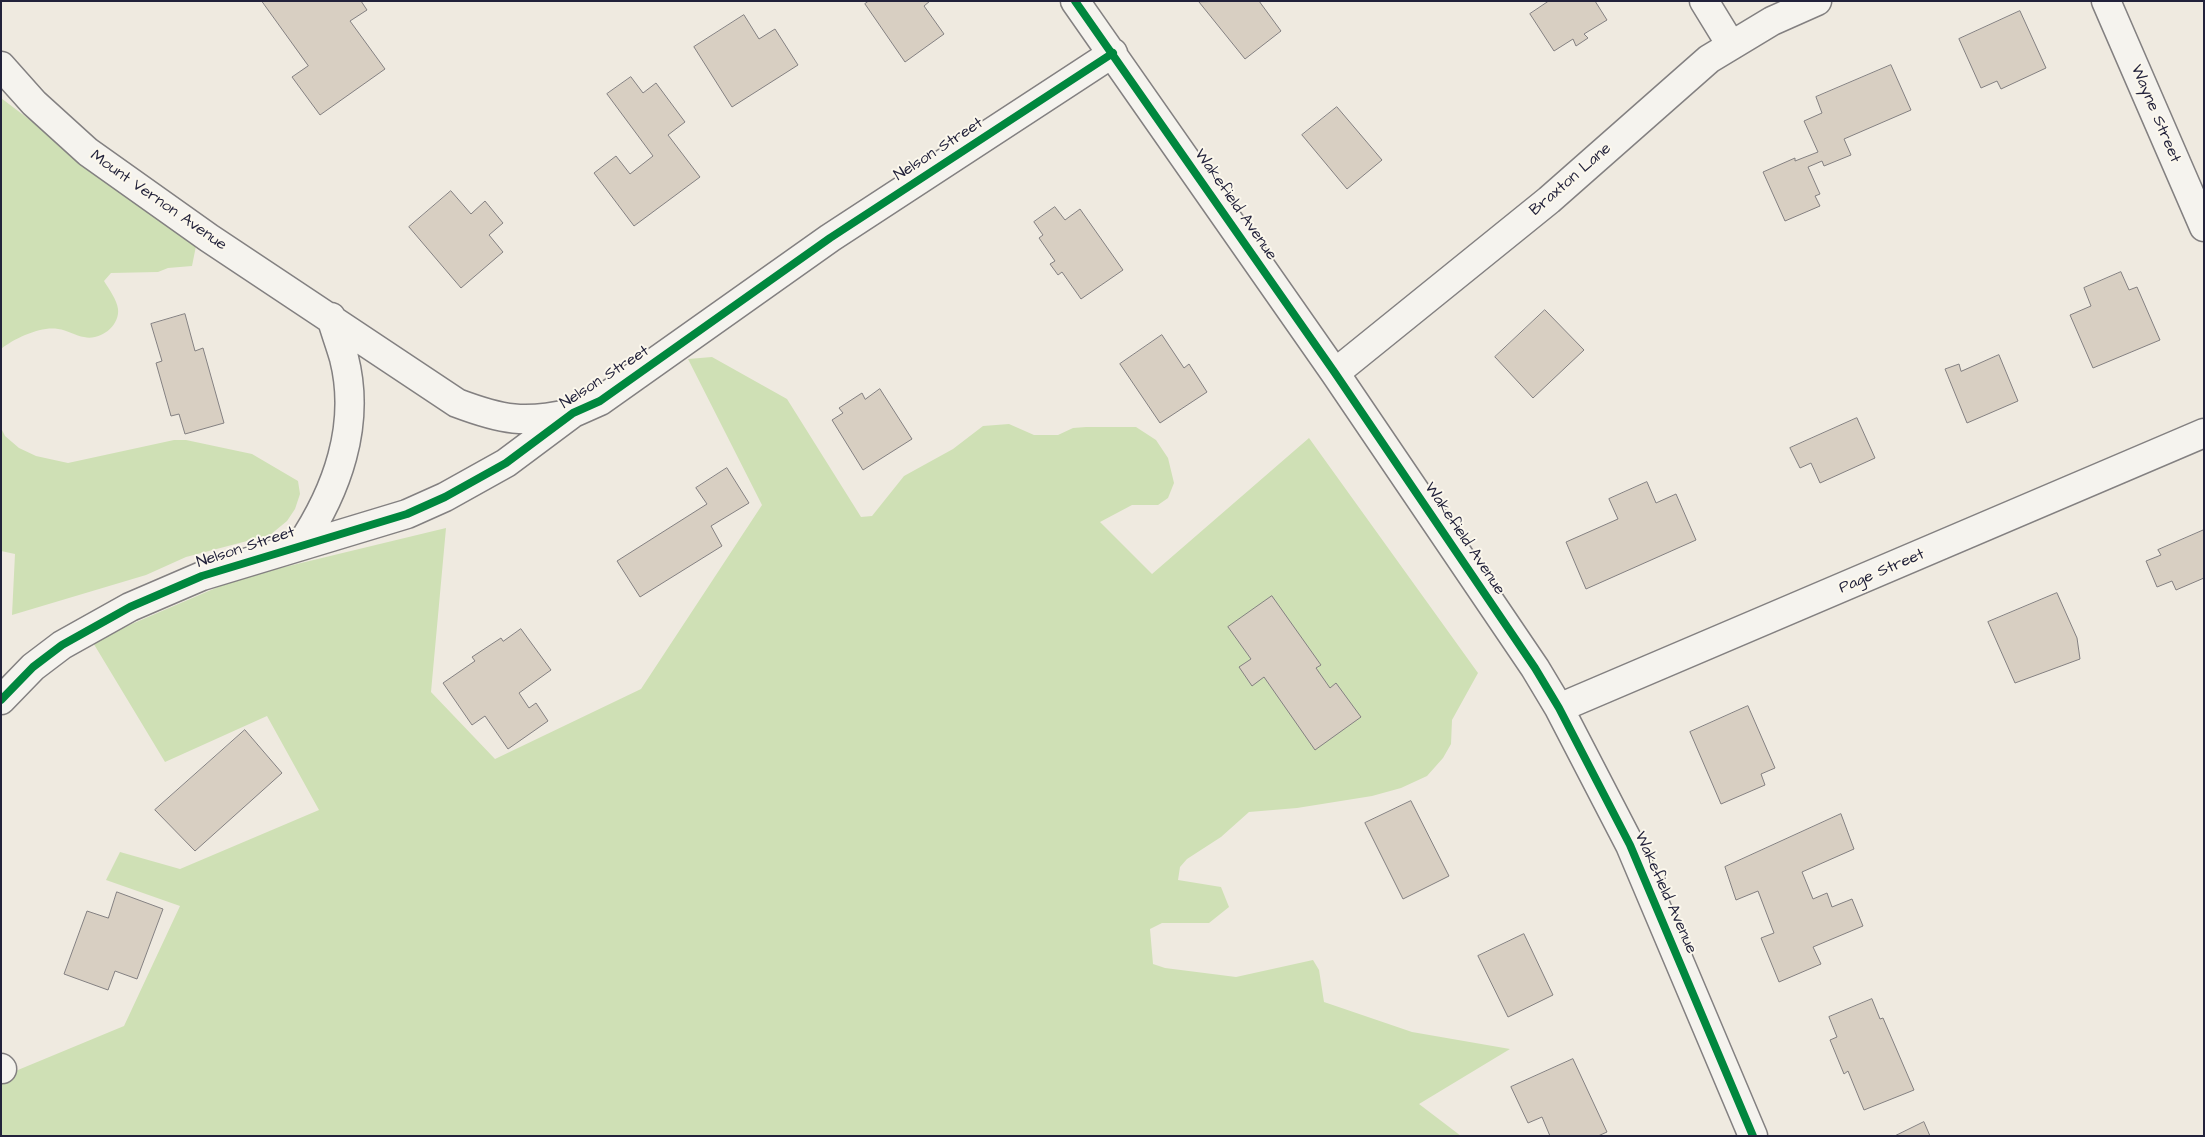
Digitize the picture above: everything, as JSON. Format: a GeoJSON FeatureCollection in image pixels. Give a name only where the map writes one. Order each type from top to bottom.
{"type":"FeatureCollection","features":[{"type":"Feature","properties":{"kind":"street","name":"Wakefield Avenue"},"geometry":{"type":"LineString","coordinates":[[1075,1],[1113,52],[1335,374],[1535,668],[1559,708],[1630,845],[1753,1136]]}},
{"type":"Feature","properties":{"kind":"street"},"geometry":{"type":"LineString","coordinates":[[1704,1],[1730,44]]}},
{"type":"Feature","properties":{"kind":"street","name":"Braxton Lane"},"geometry":{"type":"LineString","coordinates":[[1335,374],[1549,200],[1709,59],[1730,44],[1772,21],[1817,1]]}},
{"type":"Feature","properties":{"kind":"street","name":"Wayne Street"},"geometry":{"type":"LineString","coordinates":[[2106,1],[2204,227]]}},
{"type":"Feature","properties":{"kind":"street","name":"Nelson Street"},"geometry":{"type":"LineString","coordinates":[[1,700],[33,667],[62,645],[130,607],[202,576],[407,514],[445,497],[506,463],[573,413],[600,401],[830,238],[1113,52]]}},
{"type":"Feature","properties":{"kind":"street","name":"Mount Vernon Avenue"},"geometry":{"type":"LineString","coordinates":[[1,66],[34,103],[88,152],[209,238],[331,317],[457,403],[490,415],[518,420],[544,419],[573,413]]}},
{"type":"Feature","properties":{"kind":"street"},"geometry":{"type":"LineString","coordinates":[[300,546],[318,519],[336,479],[348,436],[349,393],[344,359],[331,317]]}},
{"type":"Feature","properties":{"kind":"street","name":"Page Street"},"geometry":{"type":"LineString","coordinates":[[1559,708],[1848,587],[2204,433]]}},
{"type":"Feature","properties":{"kind":"green space"},"geometry":{"type":"Polygon","coordinates":[[[1,98],[196,246],[192,266],[168,268],[158,272],[111,273],[104,281],[116,302],[118,315],[108,331],[96,337],[90,338],[61,330],[44,329],[21,337],[1,349],[1,98]]]}},
{"type":"Feature","properties":{"kind":"green space"},"geometry":{"type":"Polygon","coordinates":[[[712,357],[787,399],[861,517],[872,516],[904,476],[953,449],[983,426],[1009,424],[1034,435],[1058,435],[1073,428],[1136,427],[1156,440],[1168,458],[1174,483],[1168,498],[1158,505],[1132,505],[1100,522],[1152,574],[1309,438],[1478,673],[1452,720],[1451,744],[1443,758],[1427,776],[1401,788],[1372,796],[1297,808],[1249,812],[1221,837],[1187,859],[1180,867],[1178,880],[1221,887],[1229,907],[1209,923],[1162,923],[1150,929],[1153,964],[1165,968],[1236,977],[1313,960],[1319,970],[1324,1002],[1412,1032],[1510,1049],[1419,1104],[1461,1136],[1,1136],[1,1077],[124,1026],[180,906],[106,880],[120,852],[180,869],[319,810],[267,716],[165,762],[92,641],[239,578],[446,528],[431,692],[495,759],[641,689],[762,505],[688,359],[712,357]]]}},
{"type":"Feature","properties":{"kind":"green space"},"geometry":{"type":"Polygon","coordinates":[[[1,428],[5,436],[19,448],[36,456],[68,463],[174,440],[186,440],[252,454],[298,481],[300,494],[295,509],[287,521],[270,535],[186,557],[146,575],[12,615],[15,554],[1,551],[1,428]]]}},
{"type":"Feature","properties":{"kind":"building"},"geometry":{"type":"Polygon","coordinates":[[[262,1],[361,1],[367,10],[350,21],[385,69],[320,115],[292,77],[308,66],[262,1]]]}},
{"type":"Feature","properties":{"kind":"building"},"geometry":{"type":"Polygon","coordinates":[[[869,1],[930,1],[924,6],[944,34],[905,62],[865,4],[869,1]]]}},
{"type":"Feature","properties":{"kind":"building"},"geometry":{"type":"Polygon","coordinates":[[[1259,1],[1281,31],[1245,59],[1199,2],[1259,1]]]}},
{"type":"Feature","properties":{"kind":"building"},"geometry":{"type":"Polygon","coordinates":[[[1549,1],[1595,1],[1607,20],[1584,34],[1588,38],[1576,46],[1573,39],[1554,51],[1530,14],[1549,1]]]}},
{"type":"Feature","properties":{"kind":"building"},"geometry":{"type":"Polygon","coordinates":[[[2020,11],[2046,68],[2001,89],[1997,81],[1981,88],[1959,39],[2020,11]]]}},
{"type":"Feature","properties":{"kind":"building"},"geometry":{"type":"Polygon","coordinates":[[[744,15],[759,39],[775,29],[798,65],[732,107],[694,47],[744,15]]]}},
{"type":"Feature","properties":{"kind":"building"},"geometry":{"type":"Polygon","coordinates":[[[1891,65],[1911,110],[1844,139],[1851,155],[1824,166],[1822,161],[1808,167],[1820,194],[1815,196],[1820,206],[1785,221],[1763,172],[1795,158],[1795,161],[1818,152],[1804,121],[1822,113],[1816,97],[1891,65]]]}},
{"type":"Feature","properties":{"kind":"building"},"geometry":{"type":"Polygon","coordinates":[[[631,77],[643,93],[656,83],[685,122],[668,135],[700,177],[634,226],[594,173],[616,156],[630,174],[653,156],[607,94],[631,77]]]}},
{"type":"Feature","properties":{"kind":"building"},"geometry":{"type":"Polygon","coordinates":[[[1337,107],[1382,160],[1347,189],[1302,135],[1337,107]]]}},
{"type":"Feature","properties":{"kind":"building"},"geometry":{"type":"Polygon","coordinates":[[[451,191],[471,214],[485,201],[503,223],[489,235],[503,252],[461,288],[409,227],[451,191]]]}},
{"type":"Feature","properties":{"kind":"building"},"geometry":{"type":"Polygon","coordinates":[[[1055,207],[1065,220],[1080,209],[1123,270],[1081,299],[1062,272],[1058,275],[1050,264],[1055,261],[1039,238],[1043,235],[1034,222],[1055,207]]]}},
{"type":"Feature","properties":{"kind":"building"},"geometry":{"type":"Polygon","coordinates":[[[2121,272],[2129,290],[2137,287],[2160,340],[2093,368],[2070,315],[2091,306],[2084,288],[2121,272]]]}},
{"type":"Feature","properties":{"kind":"building"},"geometry":{"type":"Polygon","coordinates":[[[1545,310],[1584,350],[1533,398],[1495,357],[1545,310]]]}},
{"type":"Feature","properties":{"kind":"building"},"geometry":{"type":"Polygon","coordinates":[[[185,314],[195,351],[203,348],[224,423],[185,434],[179,414],[171,416],[156,363],[162,361],[151,324],[185,314]]]}},
{"type":"Feature","properties":{"kind":"building"},"geometry":{"type":"Polygon","coordinates":[[[1162,335],[1184,368],[1189,364],[1207,392],[1160,423],[1120,364],[1162,335]]]}},
{"type":"Feature","properties":{"kind":"building"},"geometry":{"type":"Polygon","coordinates":[[[1999,355],[2018,401],[1967,423],[1945,369],[1959,364],[1961,371],[1999,355]]]}},
{"type":"Feature","properties":{"kind":"building"},"geometry":{"type":"Polygon","coordinates":[[[880,389],[912,439],[863,470],[832,420],[843,413],[839,408],[862,393],[865,399],[880,389]]]}},
{"type":"Feature","properties":{"kind":"building"},"geometry":{"type":"Polygon","coordinates":[[[1857,418],[1875,458],[1820,483],[1811,463],[1800,468],[1790,448],[1857,418]]]}},
{"type":"Feature","properties":{"kind":"building"},"geometry":{"type":"Polygon","coordinates":[[[727,468],[749,503],[711,526],[722,546],[640,597],[617,561],[707,504],[696,488],[727,468]]]}},
{"type":"Feature","properties":{"kind":"building"},"geometry":{"type":"Polygon","coordinates":[[[1647,482],[1656,503],[1676,494],[1696,540],[1586,589],[1566,542],[1618,519],[1609,499],[1647,482]]]}},
{"type":"Feature","properties":{"kind":"building"},"geometry":{"type":"Polygon","coordinates":[[[2204,530],[2204,578],[2176,590],[2172,581],[2157,587],[2146,561],[2161,555],[2158,550],[2204,530]]]}},
{"type":"Feature","properties":{"kind":"building"},"geometry":{"type":"Polygon","coordinates":[[[2057,593],[2077,638],[2080,659],[2015,683],[1988,622],[2057,593]]]}},
{"type":"Feature","properties":{"kind":"building"},"geometry":{"type":"Polygon","coordinates":[[[1272,596],[1321,665],[1316,668],[1330,688],[1336,683],[1361,717],[1315,750],[1264,677],[1252,686],[1239,667],[1251,659],[1228,627],[1272,596]]]}},
{"type":"Feature","properties":{"kind":"building"},"geometry":{"type":"Polygon","coordinates":[[[521,629],[551,670],[519,693],[529,708],[536,703],[548,721],[508,749],[485,716],[472,725],[443,683],[475,661],[472,657],[501,638],[503,641],[521,629]]]}},
{"type":"Feature","properties":{"kind":"building"},"geometry":{"type":"Polygon","coordinates":[[[1748,706],[1775,768],[1761,774],[1765,785],[1721,804],[1690,732],[1748,706]]]}},
{"type":"Feature","properties":{"kind":"building"},"geometry":{"type":"Polygon","coordinates":[[[245,730],[282,773],[195,851],[155,810],[245,730]]]}},
{"type":"Feature","properties":{"kind":"building"},"geometry":{"type":"Polygon","coordinates":[[[1411,801],[1449,876],[1403,899],[1365,823],[1411,801]]]}},
{"type":"Feature","properties":{"kind":"building"},"geometry":{"type":"Polygon","coordinates":[[[1841,814],[1854,849],[1802,872],[1813,899],[1827,893],[1832,907],[1852,899],[1863,926],[1813,947],[1821,964],[1779,982],[1761,938],[1774,933],[1758,891],[1736,900],[1725,867],[1841,814]]]}},
{"type":"Feature","properties":{"kind":"building"},"geometry":{"type":"Polygon","coordinates":[[[117,892],[163,909],[137,979],[115,971],[108,990],[64,974],[87,911],[108,918],[117,892]]]}},
{"type":"Feature","properties":{"kind":"building"},"geometry":{"type":"Polygon","coordinates":[[[1524,934],[1553,995],[1508,1017],[1478,956],[1524,934]]]}},
{"type":"Feature","properties":{"kind":"building"},"geometry":{"type":"Polygon","coordinates":[[[1872,999],[1880,1019],[1883,1018],[1914,1090],[1864,1110],[1848,1071],[1844,1074],[1830,1040],[1837,1037],[1829,1017],[1872,999]]]}},
{"type":"Feature","properties":{"kind":"building"},"geometry":{"type":"Polygon","coordinates":[[[1573,1059],[1607,1132],[1598,1136],[1550,1136],[1542,1117],[1528,1123],[1511,1087],[1573,1059]]]}},
{"type":"Feature","properties":{"kind":"building"},"geometry":{"type":"Polygon","coordinates":[[[1924,1122],[1930,1136],[1895,1136],[1924,1122]]]}},
{"type":"Feature","properties":{"kind":"cycle path"},"geometry":{"type":"LineString","coordinates":[[1075,1],[1335,373],[1535,668],[1559,708],[1630,845],[1753,1136]]}},
{"type":"Feature","properties":{"kind":"cycle path"},"geometry":{"type":"LineString","coordinates":[[1,700],[33,667],[62,645],[130,607],[202,576],[407,514],[445,497],[506,463],[573,413],[600,401],[830,238],[1113,53]]}}]}
